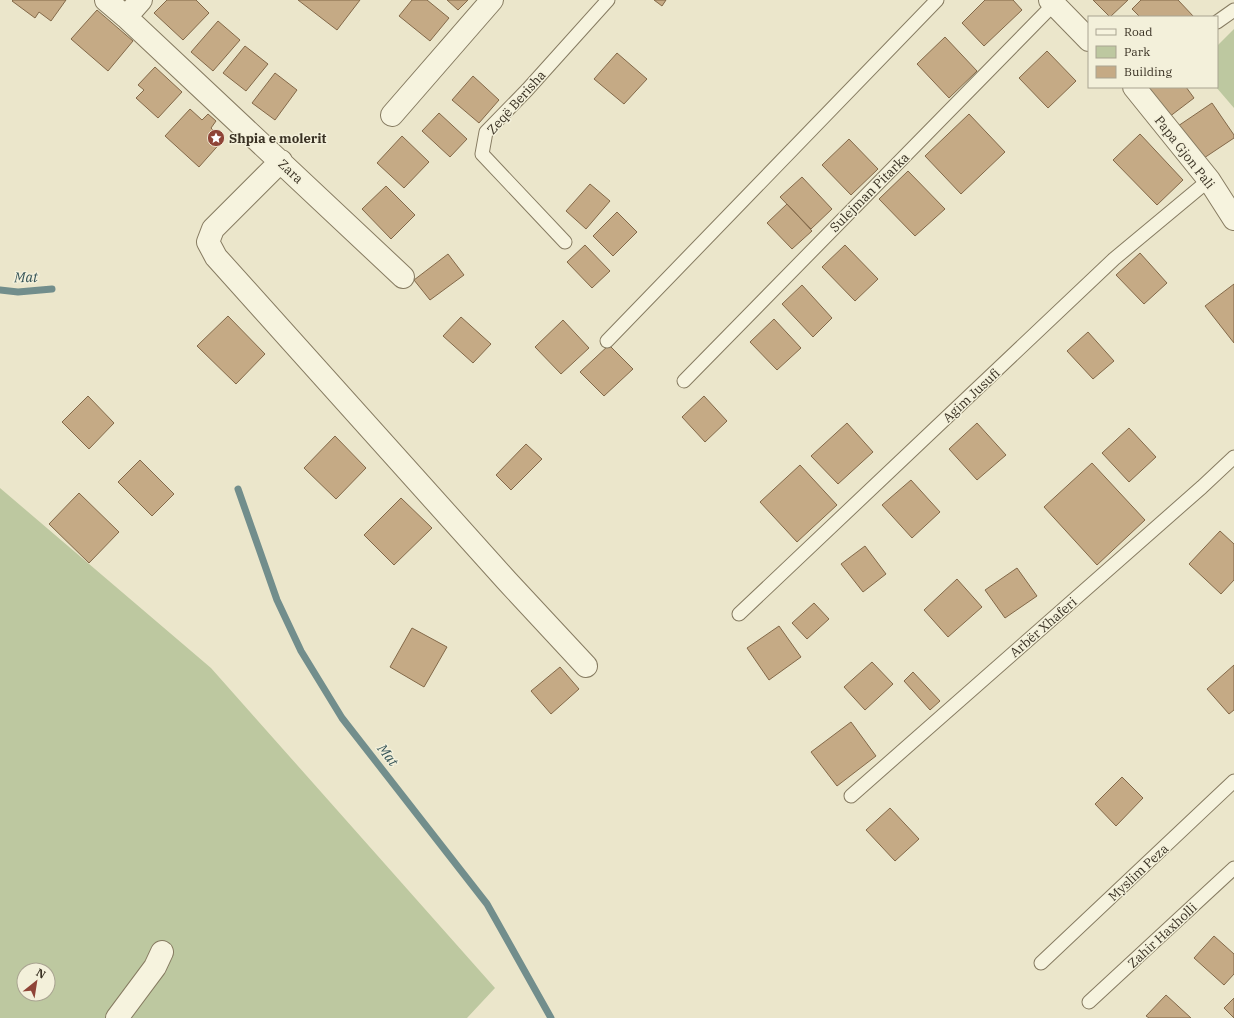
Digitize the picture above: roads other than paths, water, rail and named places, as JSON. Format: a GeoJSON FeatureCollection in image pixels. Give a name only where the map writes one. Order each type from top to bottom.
{"type":"FeatureCollection","features":[{"type":"Feature","properties":{"kind":"street","name":"Zara"},"geometry":{"type":"LineString","coordinates":[[106,0],[126,17],[403,277]]}},
{"type":"Feature","properties":{"kind":"street"},"geometry":{"type":"LineString","coordinates":[[126,17],[140,0]]}},
{"type":"Feature","properties":{"kind":"street"},"geometry":{"type":"LineString","coordinates":[[392,115],[492,0]]}},
{"type":"Feature","properties":{"kind":"street"},"geometry":{"type":"LineString","coordinates":[[1052,2],[1088,39]]}},
{"type":"Feature","properties":{"kind":"street","name":"Papa Gjon Pali"},"geometry":{"type":"LineString","coordinates":[[1135,88],[1208,180],[1234,219]]}},
{"type":"Feature","properties":{"kind":"street"},"geometry":{"type":"LineString","coordinates":[[280,161],[213,229],[208,242],[216,257],[507,581],[586,666]]}},
{"type":"Feature","properties":{"kind":"street"},"geometry":{"type":"LineString","coordinates":[[116,1018],[155,967],[162,952]]}},
{"type":"Feature","properties":{"kind":"lane","name":"Zeqë Berisha"},"geometry":{"type":"LineString","coordinates":[[565,242],[482,154],[486,132],[527,90],[608,0]]}},
{"type":"Feature","properties":{"kind":"lane"},"geometry":{"type":"LineString","coordinates":[[607,341],[937,0]]}},
{"type":"Feature","properties":{"kind":"lane","name":"Sulejman Pitarka"},"geometry":{"type":"LineString","coordinates":[[684,381],[1052,2]]}},
{"type":"Feature","properties":{"kind":"lane"},"geometry":{"type":"LineString","coordinates":[[1218,21],[1234,10]]}},
{"type":"Feature","properties":{"kind":"lane","name":"Agim Jusufi"},"geometry":{"type":"LineString","coordinates":[[739,614],[1114,259],[1208,180]]}},
{"type":"Feature","properties":{"kind":"lane","name":"Arbër Xhaferi"},"geometry":{"type":"LineString","coordinates":[[851,796],[1234,457]]}},
{"type":"Feature","properties":{"kind":"lane","name":"Myslim Peza"},"geometry":{"type":"LineString","coordinates":[[1041,963],[1234,781]]}},
{"type":"Feature","properties":{"kind":"lane","name":"Zahir Haxholli"},"geometry":{"type":"LineString","coordinates":[[1089,1002],[1234,868]]}},
{"type":"Feature","properties":{"kind":"waterway","name":"Mat"},"geometry":{"type":"LineString","coordinates":[[0,290],[18,292],[52,289]]}},
{"type":"Feature","properties":{"kind":"waterway","name":"Mat"},"geometry":{"type":"LineString","coordinates":[[238,489],[277,600],[301,651],[342,718],[487,904],[551,1018]]}},
{"type":"Feature","properties":{"kind":"place","name":"Shpia e molerit"},"geometry":{"type":"Point","coordinates":[216,138]}}]}
